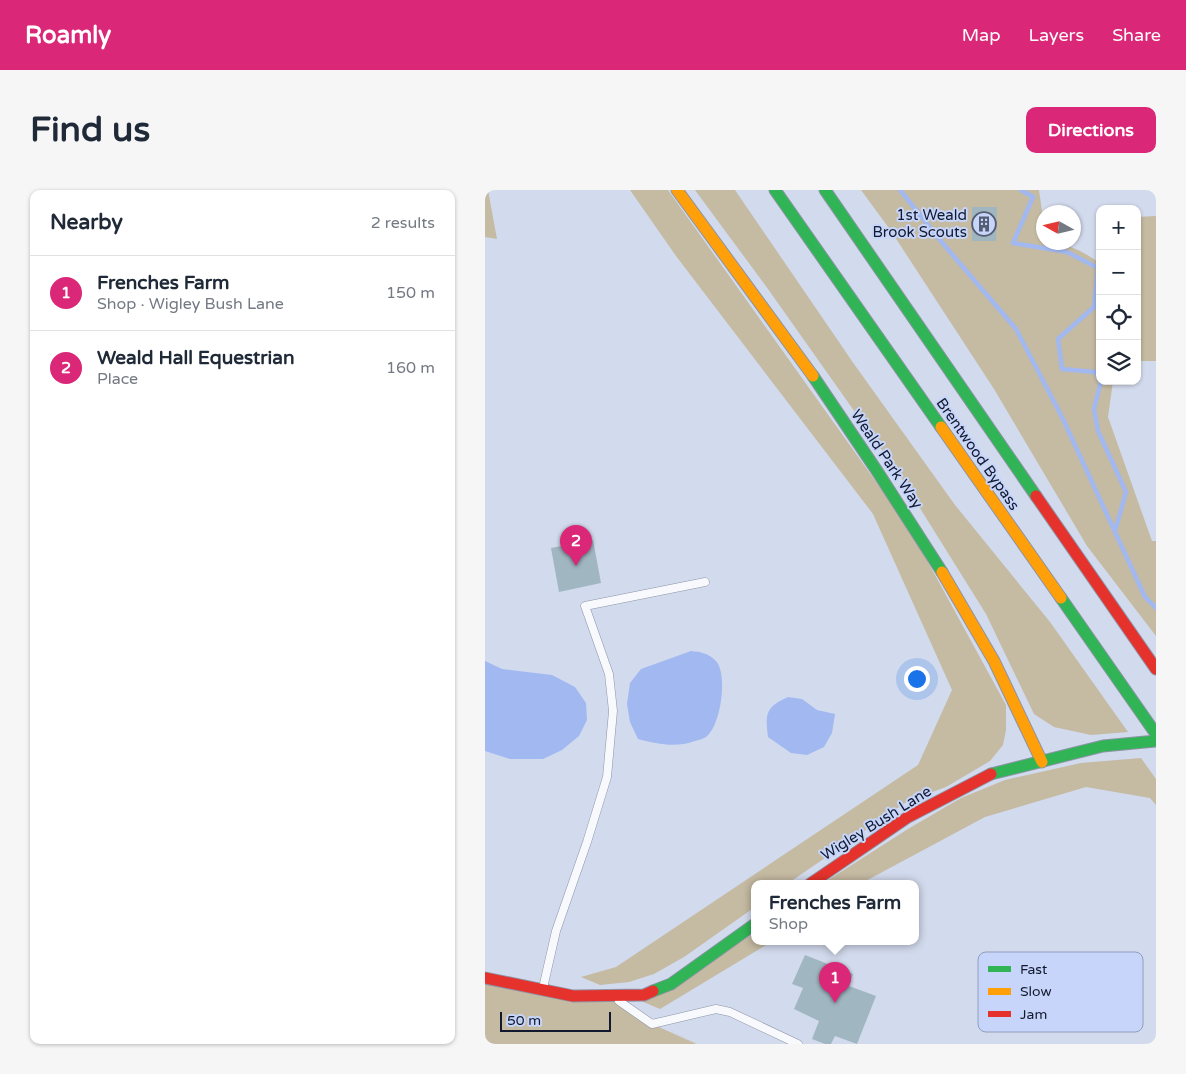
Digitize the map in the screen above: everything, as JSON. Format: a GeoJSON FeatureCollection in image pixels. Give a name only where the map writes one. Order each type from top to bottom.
{"type":"FeatureCollection","features":[{"type":"Feature","properties":{"kind":"main road","name":"Weald Park Way"},"geometry":{"type":"LineString","coordinates":[[677,190],[811,372],[931,551],[987,649],[1042,762]]}},
{"type":"Feature","properties":{"kind":"main road","name":"Brentwood Bypass"},"geometry":{"type":"LineString","coordinates":[[775,190],[1156,734]]}},
{"type":"Feature","properties":{"kind":"main road","name":"Brentwood Bypass"},"geometry":{"type":"LineString","coordinates":[[825,190],[1156,669]]}},
{"type":"Feature","properties":{"kind":"main road","name":"Wigley Bush Lane"},"geometry":{"type":"LineString","coordinates":[[816,880],[908,817],[990,774],[1103,746],[1156,741]]}},
{"type":"Feature","properties":{"kind":"main road"},"geometry":{"type":"LineString","coordinates":[[485,978],[573,996],[644,995],[671,984],[751,927]]}},
{"type":"Feature","properties":{"kind":"lane"},"geometry":{"type":"LineString","coordinates":[[542,990],[556,931],[607,777],[613,712],[609,674],[585,606],[705,582]]}},
{"type":"Feature","properties":{"kind":"lane"},"geometry":{"type":"LineString","coordinates":[[612,996],[652,1024],[716,1009],[730,1012],[798,1044]]}},
{"type":"Feature","properties":{"kind":"path"},"geometry":{"type":"LineString","coordinates":[[652,1024],[697,1044]]}},
{"type":"Feature","properties":{"kind":"shaded area"},"geometry":{"type":"Polygon","coordinates":[[[485,190],[488,190],[497,239],[485,237],[485,190]]]}},
{"type":"Feature","properties":{"kind":"shaded area"},"geometry":{"type":"Polygon","coordinates":[[[630,190],[668,190],[911,531],[1006,705],[1006,730],[1003,745],[990,761],[946,787],[908,801],[793,880],[751,880],[751,910],[684,957],[654,974],[629,982],[600,985],[581,977],[616,967],[918,765],[952,690],[873,514],[676,256],[630,190]]]}},
{"type":"Feature","properties":{"kind":"shaded area"},"geometry":{"type":"Polygon","coordinates":[[[695,190],[735,190],[854,364],[955,505],[1050,622],[1128,732],[1091,735],[1054,727],[1034,714],[986,614],[898,473],[768,289],[695,190]]]}},
{"type":"Feature","properties":{"kind":"shaded area"},"geometry":{"type":"Polygon","coordinates":[[[861,190],[1039,190],[1041,205],[1036,205],[1036,250],[1077,250],[1096,260],[1096,385],[1112,385],[1108,417],[1152,541],[1156,541],[1156,636],[1087,546],[994,389],[891,231],[861,190]]]}},
{"type":"Feature","properties":{"kind":"shaded area"},"geometry":{"type":"Polygon","coordinates":[[[1156,216],[1156,361],[1141,361],[1141,217],[1156,216]]]}},
{"type":"Feature","properties":{"kind":"shaded area"},"geometry":{"type":"Polygon","coordinates":[[[1141,758],[1156,779],[1156,805],[1150,798],[1086,787],[985,817],[867,880],[828,880],[961,798],[1005,780],[1081,763],[1141,758]]]}},
{"type":"Feature","properties":{"kind":"shaded area"},"geometry":{"type":"Polygon","coordinates":[[[751,935],[751,945],[766,945],[660,1009],[641,1001],[751,935]]]}},
{"type":"Feature","properties":{"kind":"shaded area"},"geometry":{"type":"Polygon","coordinates":[[[485,978],[612,996],[652,1024],[697,1044],[485,1044],[485,978]]]}},
{"type":"Feature","properties":{"kind":"water"},"geometry":{"type":"Polygon","coordinates":[[[691,651],[701,652],[710,656],[720,668],[722,677],[721,700],[716,722],[711,731],[706,737],[688,743],[673,745],[638,739],[630,722],[627,704],[630,683],[641,669],[691,651]]]}},
{"type":"Feature","properties":{"kind":"water"},"geometry":{"type":"Polygon","coordinates":[[[485,661],[502,669],[552,675],[575,687],[586,703],[587,720],[579,736],[562,750],[543,759],[510,759],[485,751],[485,661]]]}},
{"type":"Feature","properties":{"kind":"water"},"geometry":{"type":"Polygon","coordinates":[[[788,697],[802,699],[817,710],[835,714],[832,733],[824,747],[807,755],[791,753],[768,737],[767,716],[771,708],[788,697]]]}},
{"type":"Feature","properties":{"kind":"building","name":"1st Weald Brook Scouts"},"geometry":{"type":"Polygon","coordinates":[[[972,207],[997,207],[996,241],[972,241],[972,207]]]}},
{"type":"Feature","properties":{"kind":"building"},"geometry":{"type":"Polygon","coordinates":[[[593,540],[601,583],[559,592],[551,548],[593,540]]]}},
{"type":"Feature","properties":{"kind":"building"},"geometry":{"type":"Polygon","coordinates":[[[805,955],[853,974],[849,986],[876,996],[857,1044],[835,1036],[831,1044],[825,1044],[812,1039],[819,1021],[794,1009],[803,988],[792,984],[805,955]]]}},
{"type":"Feature","properties":{"kind":"waterway"},"geometry":{"type":"LineString","coordinates":[[900,190],[1016,329],[1062,417],[1145,597],[1156,608]]}},
{"type":"Feature","properties":{"kind":"waterway"},"geometry":{"type":"LineString","coordinates":[[1021,190],[1033,197],[1013,243],[1067,252],[1098,268],[1094,307],[1058,339],[1062,369],[1096,373]]}},
{"type":"Feature","properties":{"kind":"waterway"},"geometry":{"type":"LineString","coordinates":[[1100,385],[1094,409],[1098,431],[1126,492],[1115,531]]}},
{"type":"Feature","properties":{"kind":"traffic: fast"},"geometry":{"type":"LineString","coordinates":[[775,190],[941,427]]}},
{"type":"Feature","properties":{"kind":"traffic: fast"},"geometry":{"type":"LineString","coordinates":[[825,190],[1036,496]]}},
{"type":"Feature","properties":{"kind":"traffic: fast"},"geometry":{"type":"LineString","coordinates":[[813,376],[942,572]]}},
{"type":"Feature","properties":{"kind":"traffic: fast"},"geometry":{"type":"LineString","coordinates":[[1061,598],[1156,734]]}},
{"type":"Feature","properties":{"kind":"traffic: fast"},"geometry":{"type":"LineString","coordinates":[[991,774],[1103,746],[1156,741]]}},
{"type":"Feature","properties":{"kind":"traffic: fast"},"geometry":{"type":"LineString","coordinates":[[653,991],[671,984],[751,927]]}},
{"type":"Feature","properties":{"kind":"traffic: slow"},"geometry":{"type":"LineString","coordinates":[[677,190],[813,376]]}},
{"type":"Feature","properties":{"kind":"traffic: slow"},"geometry":{"type":"LineString","coordinates":[[941,427],[1061,598]]}},
{"type":"Feature","properties":{"kind":"traffic: slow"},"geometry":{"type":"LineString","coordinates":[[942,572],[994,661],[1042,762]]}},
{"type":"Feature","properties":{"kind":"traffic: jam"},"geometry":{"type":"LineString","coordinates":[[1036,496],[1156,669]]}},
{"type":"Feature","properties":{"kind":"traffic: jam"},"geometry":{"type":"LineString","coordinates":[[816,880],[908,817],[991,774]]}},
{"type":"Feature","properties":{"kind":"traffic: jam"},"geometry":{"type":"LineString","coordinates":[[485,978],[573,996],[644,995],[653,991]]}},
{"type":"Feature","properties":{"kind":"place","name":"1st Weald Brook Scouts"},"geometry":{"type":"Point","coordinates":[984,224]}},
{"type":"Feature","properties":{"kind":"place","name":"Weald Hall Equestrian"},"geometry":{"type":"Point","coordinates":[576,566]}},
{"type":"Feature","properties":{"kind":"place","name":"Frenches Farm"},"geometry":{"type":"Point","coordinates":[835,1003]}}]}
